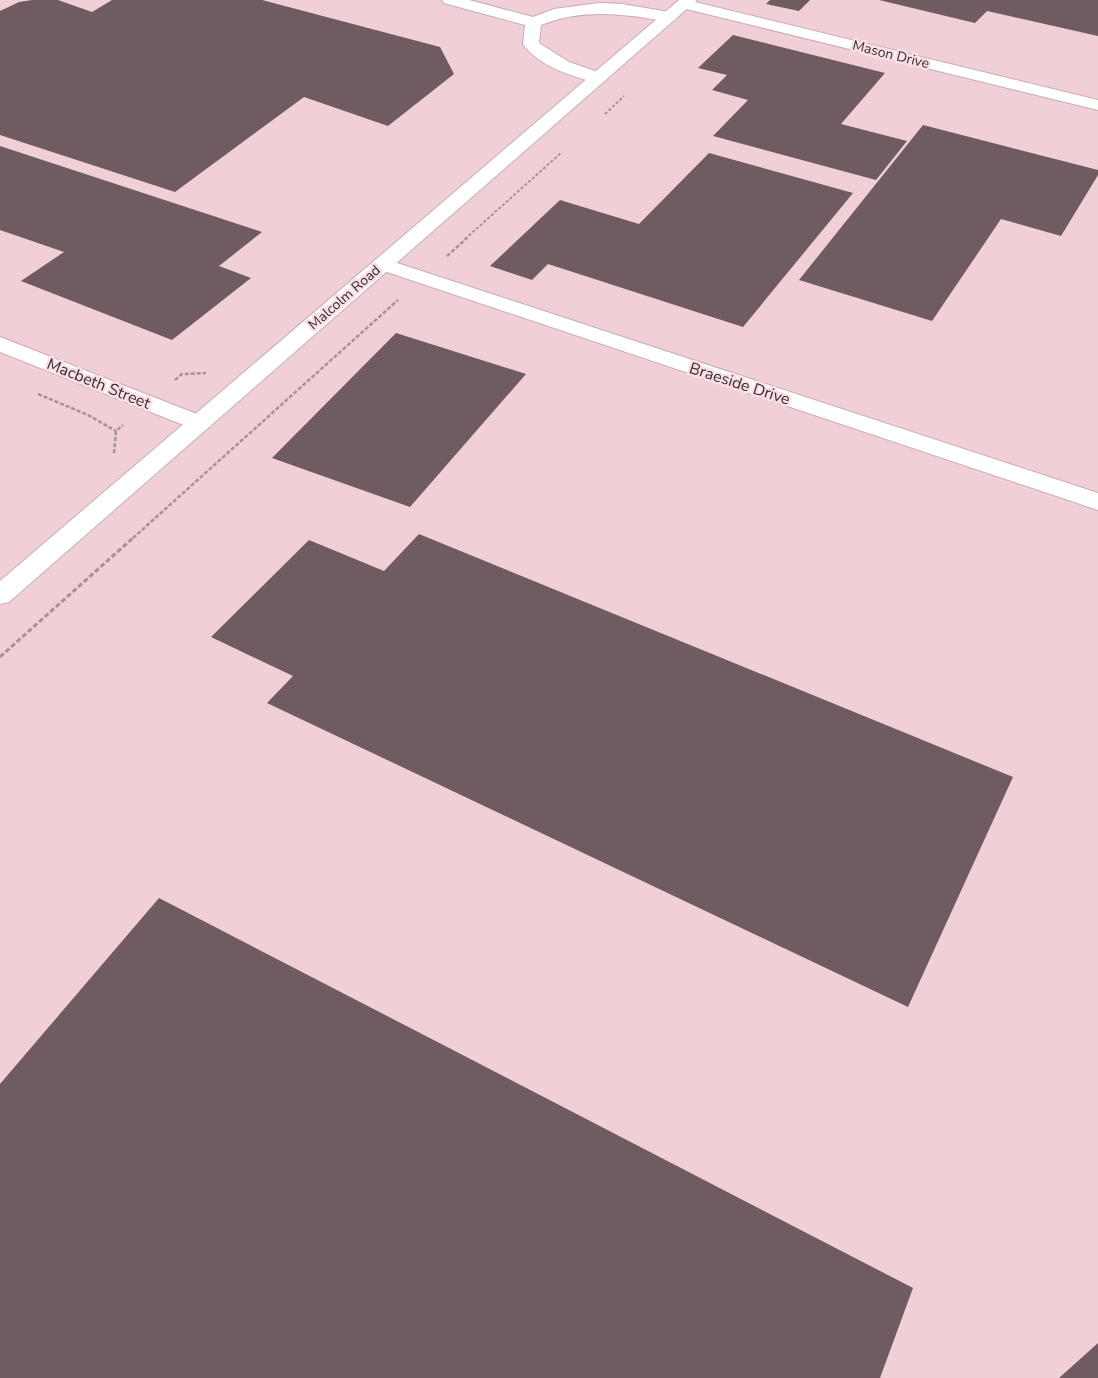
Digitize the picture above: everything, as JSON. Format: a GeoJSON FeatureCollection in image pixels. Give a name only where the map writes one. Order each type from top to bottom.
{"type":"FeatureCollection","features":[{"type":"Feature","properties":{"kind":"street"},"geometry":{"type":"LineString","coordinates":[[450,0],[534,22],[554,14],[599,8],[622,9],[669,17]]}},
{"type":"Feature","properties":{"kind":"street","name":"Malcolm Road"},"geometry":{"type":"LineString","coordinates":[[0,594],[686,2]]}},
{"type":"Feature","properties":{"kind":"street","name":"Mason Drive"},"geometry":{"type":"LineString","coordinates":[[686,2],[1098,105]]}},
{"type":"Feature","properties":{"kind":"street"},"geometry":{"type":"LineString","coordinates":[[534,22],[531,44],[542,54],[558,64],[598,78]]}},
{"type":"Feature","properties":{"kind":"street","name":"Braeside Drive"},"geometry":{"type":"LineString","coordinates":[[382,264],[1098,502]]}},
{"type":"Feature","properties":{"kind":"street","name":"Macbeth Street"},"geometry":{"type":"LineString","coordinates":[[0,344],[199,423]]}},
{"type":"Feature","properties":{"kind":"path"},"geometry":{"type":"LineString","coordinates":[[600,118],[626,94]]}},
{"type":"Feature","properties":{"kind":"path"},"geometry":{"type":"LineString","coordinates":[[0,657],[565,149]]}},
{"type":"Feature","properties":{"kind":"path"},"geometry":{"type":"LineString","coordinates":[[32,392],[88,415],[116,431]]}},
{"type":"Feature","properties":{"kind":"shaded area"},"geometry":{"type":"Polygon","coordinates":[[[0,0],[1098,0],[1098,1378],[0,1378],[0,0]]]}},
{"type":"Feature","properties":{"kind":"building"},"geometry":{"type":"Polygon","coordinates":[[[58,0],[92,12],[112,0],[262,0],[440,47],[454,74],[388,126],[304,97],[175,192],[0,135],[0,11],[19,2],[58,0]]]}},
{"type":"Feature","properties":{"kind":"building"},"geometry":{"type":"Polygon","coordinates":[[[770,0],[810,0],[799,11],[766,4],[770,0]]]}},
{"type":"Feature","properties":{"kind":"building"},"geometry":{"type":"Polygon","coordinates":[[[879,0],[1098,0],[1098,36],[987,11],[975,23],[879,0]]]}},
{"type":"Feature","properties":{"kind":"building"},"geometry":{"type":"Polygon","coordinates":[[[733,35],[885,73],[841,124],[907,141],[876,180],[713,136],[748,100],[712,90],[727,75],[698,68],[733,35]]]}},
{"type":"Feature","properties":{"kind":"building"},"geometry":{"type":"Polygon","coordinates":[[[923,125],[1098,170],[1098,175],[1061,236],[1001,219],[932,321],[799,280],[923,125]]]}},
{"type":"Feature","properties":{"kind":"building"},"geometry":{"type":"Polygon","coordinates":[[[0,146],[262,232],[219,266],[251,278],[172,340],[21,281],[64,252],[0,230],[0,146]]]}},
{"type":"Feature","properties":{"kind":"building"},"geometry":{"type":"Polygon","coordinates":[[[709,153],[853,193],[743,327],[548,264],[532,280],[490,266],[560,200],[639,224],[709,153]]]}},
{"type":"Feature","properties":{"kind":"building"},"geometry":{"type":"Polygon","coordinates":[[[396,333],[526,374],[410,507],[272,458],[396,333]]]}},
{"type":"Feature","properties":{"kind":"building"},"geometry":{"type":"Polygon","coordinates":[[[419,534],[1013,777],[908,1007],[267,703],[293,676],[211,637],[309,540],[384,571],[419,534]]]}},
{"type":"Feature","properties":{"kind":"building"},"geometry":{"type":"Polygon","coordinates":[[[159,898],[913,1288],[880,1378],[0,1378],[0,1084],[159,898]]]}},
{"type":"Feature","properties":{"kind":"building"},"geometry":{"type":"Polygon","coordinates":[[[1098,1343],[1098,1378],[1059,1378],[1098,1343]]]}}]}
